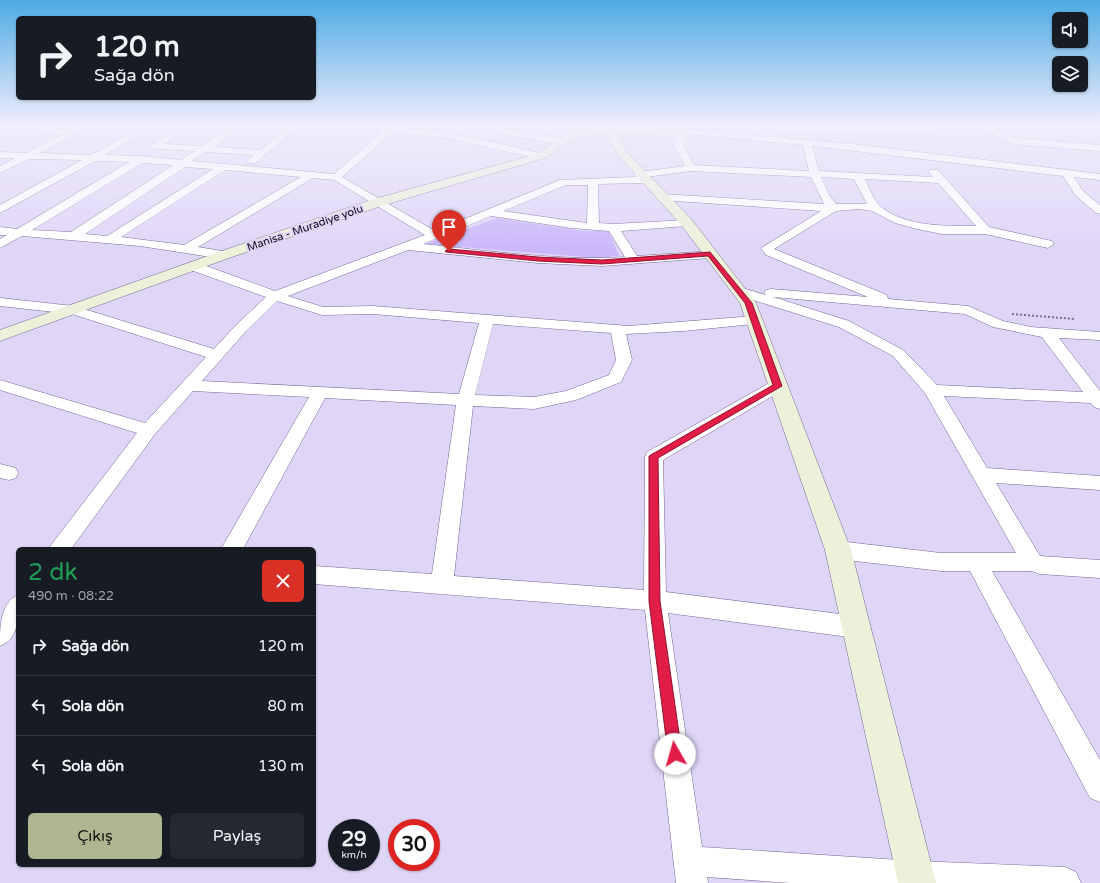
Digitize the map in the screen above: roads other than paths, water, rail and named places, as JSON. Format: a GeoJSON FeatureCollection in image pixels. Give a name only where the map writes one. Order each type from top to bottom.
{"type":"FeatureCollection","features":[{"type":"Feature","properties":{"kind":"main road","name":"Manisa - Muradiye yolu"},"geometry":{"type":"LineString","coordinates":[[0,336],[224,255],[379,202],[502,167]]}},
{"type":"Feature","properties":{"kind":"main road"},"geometry":{"type":"LineString","coordinates":[[634,167],[687,223],[748,303],[838,550],[916,880]]}},
{"type":"Feature","properties":{"kind":"street"},"geometry":{"type":"LineString","coordinates":[[0,210],[77,167]]}},
{"type":"Feature","properties":{"kind":"street"},"geometry":{"type":"LineString","coordinates":[[0,244],[124,167]]}},
{"type":"Feature","properties":{"kind":"street"},"geometry":{"type":"LineString","coordinates":[[74,236],[178,167]]}},
{"type":"Feature","properties":{"kind":"street"},"geometry":{"type":"LineString","coordinates":[[110,239],[223,167]]}},
{"type":"Feature","properties":{"kind":"street"},"geometry":{"type":"LineString","coordinates":[[236,167],[336,177],[434,236]]}},
{"type":"Feature","properties":{"kind":"street"},"geometry":{"type":"LineString","coordinates":[[336,177],[347,167]]}},
{"type":"Feature","properties":{"kind":"street"},"geometry":{"type":"LineString","coordinates":[[813,167],[829,204],[833,208]]}},
{"type":"Feature","properties":{"kind":"street"},"geometry":{"type":"LineString","coordinates":[[931,167],[985,230]]}},
{"type":"Feature","properties":{"kind":"street"},"geometry":{"type":"LineString","coordinates":[[1013,167],[1100,176]]}},
{"type":"Feature","properties":{"kind":"street"},"geometry":{"type":"LineString","coordinates":[[61,547],[149,430],[241,328],[275,296],[434,236],[564,182],[593,182],[643,177],[691,168],[941,180]]}},
{"type":"Feature","properties":{"kind":"street"},"geometry":{"type":"LineString","coordinates":[[1067,173],[1079,193],[1100,211]]}},
{"type":"Feature","properties":{"kind":"street"},"geometry":{"type":"LineString","coordinates":[[187,248],[313,174]]}},
{"type":"Feature","properties":{"kind":"street"},"geometry":{"type":"LineString","coordinates":[[858,176],[875,208]]}},
{"type":"Feature","properties":{"kind":"street"},"geometry":{"type":"LineString","coordinates":[[593,182],[593,226]]}},
{"type":"Feature","properties":{"kind":"street"},"geometry":{"type":"LineString","coordinates":[[661,197],[833,208],[858,206],[875,208],[899,221],[916,226],[942,230],[985,230],[1010,234],[1048,244]]}},
{"type":"Feature","properties":{"kind":"street"},"geometry":{"type":"LineString","coordinates":[[833,208],[767,248],[770,252],[897,304]]}},
{"type":"Feature","properties":{"kind":"street"},"geometry":{"type":"LineString","coordinates":[[491,213],[571,225],[613,228],[687,223]]}},
{"type":"Feature","properties":{"kind":"street"},"geometry":{"type":"LineString","coordinates":[[613,228],[633,260]]}},
{"type":"Feature","properties":{"kind":"street"},"geometry":{"type":"LineString","coordinates":[[0,231],[110,239],[187,248],[224,255]]}},
{"type":"Feature","properties":{"kind":"street"},"geometry":{"type":"LineString","coordinates":[[404,247],[538,259],[602,262],[710,254]]}},
{"type":"Feature","properties":{"kind":"street"},"geometry":{"type":"LineString","coordinates":[[193,266],[275,296],[322,311],[373,310],[618,329],[684,328],[754,320]]}},
{"type":"Feature","properties":{"kind":"street"},"geometry":{"type":"LineString","coordinates":[[738,291],[968,310],[981,319],[996,325],[1047,333],[1100,336]]}},
{"type":"Feature","properties":{"kind":"street"},"geometry":{"type":"LineString","coordinates":[[738,291],[844,324],[898,353],[932,390],[1032,562]]}},
{"type":"Feature","properties":{"kind":"street"},"geometry":{"type":"LineString","coordinates":[[0,302],[74,310],[217,355]]}},
{"type":"Feature","properties":{"kind":"street"},"geometry":{"type":"LineString","coordinates":[[442,585],[465,401],[487,318]]}},
{"type":"Feature","properties":{"kind":"street"},"geometry":{"type":"LineString","coordinates":[[189,386],[465,401],[534,403],[570,396],[615,378],[624,360],[618,329]]}},
{"type":"Feature","properties":{"kind":"street"},"geometry":{"type":"LineString","coordinates":[[1047,333],[1099,400]]}},
{"type":"Feature","properties":{"kind":"street"},"geometry":{"type":"LineString","coordinates":[[0,385],[149,430]]}},
{"type":"Feature","properties":{"kind":"street"},"geometry":{"type":"LineString","coordinates":[[777,386],[654,456],[655,601],[690,872],[916,880],[1065,883]]}},
{"type":"Feature","properties":{"kind":"street"},"geometry":{"type":"LineString","coordinates":[[932,390],[1099,400]]}},
{"type":"Feature","properties":{"kind":"street"},"geometry":{"type":"LineString","coordinates":[[233,547],[320,393]]}},
{"type":"Feature","properties":{"kind":"street"},"geometry":{"type":"LineString","coordinates":[[981,474],[1100,483]]}},
{"type":"Feature","properties":{"kind":"street"},"geometry":{"type":"LineString","coordinates":[[838,550],[941,562],[1032,562],[1040,565],[1100,569]]}},
{"type":"Feature","properties":{"kind":"street"},"geometry":{"type":"LineString","coordinates":[[976,562],[1100,788]]}},
{"type":"Feature","properties":{"kind":"street"},"geometry":{"type":"LineString","coordinates":[[316,576],[655,601],[856,627]]}},
{"type":"Feature","properties":{"kind":"street"},"geometry":{"type":"LineString","coordinates":[[0,635],[16,608]]}}]}
